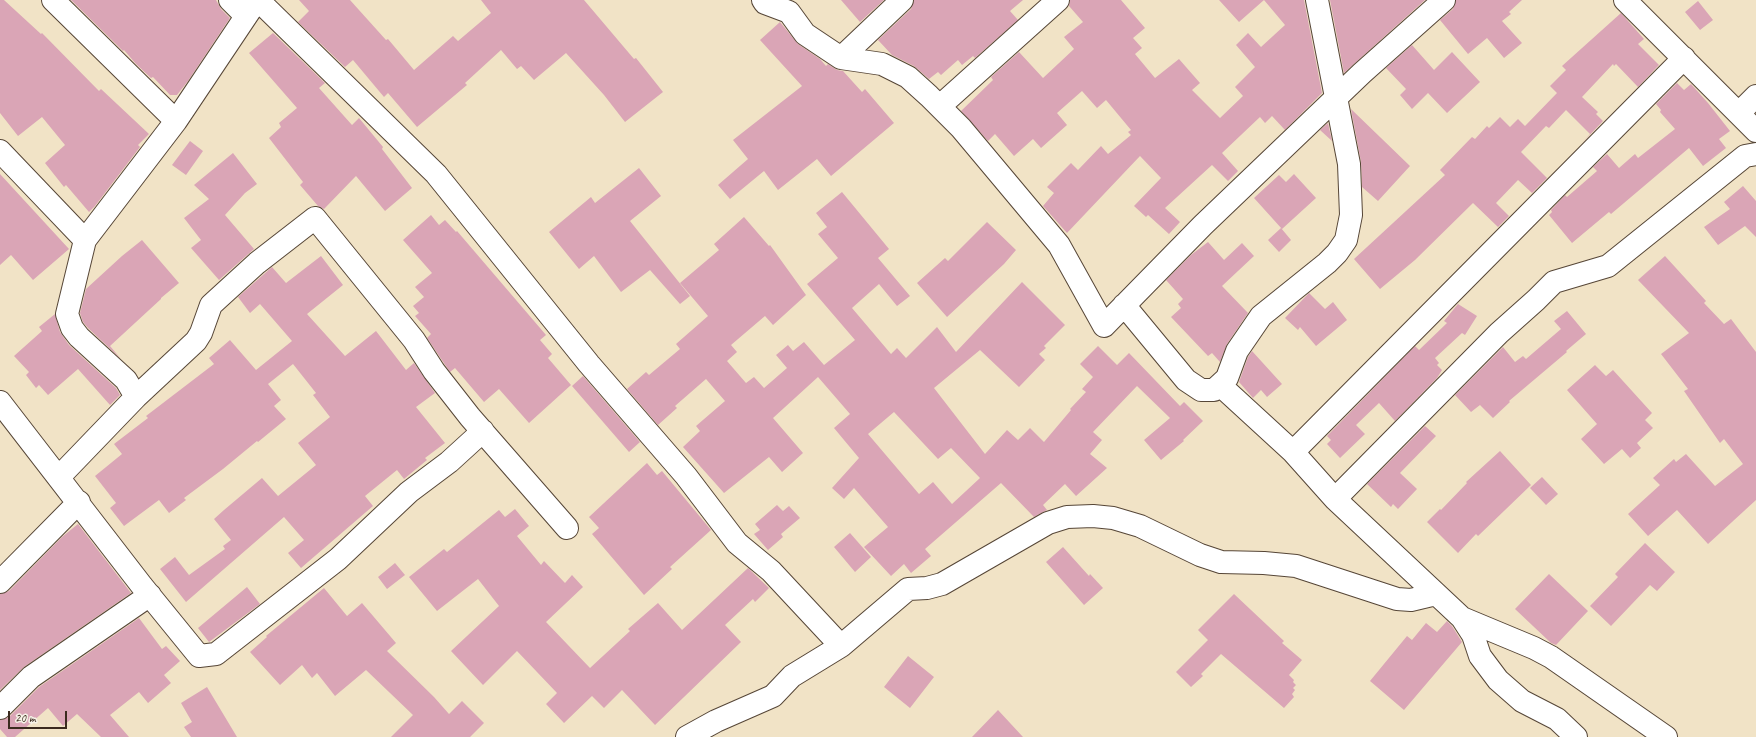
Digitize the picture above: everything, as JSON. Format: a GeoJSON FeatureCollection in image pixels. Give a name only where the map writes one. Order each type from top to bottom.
{"type":"FeatureCollection","features":[{"type":"Feature","properties":{"kind":"street"},"geometry":{"type":"LineString","coordinates":[[53,0],[176,121]]}},
{"type":"Feature","properties":{"kind":"street"},"geometry":{"type":"LineString","coordinates":[[230,0],[254,5],[436,174],[589,364],[686,476],[737,543],[771,571],[841,646]]}},
{"type":"Feature","properties":{"kind":"street"},"geometry":{"type":"LineString","coordinates":[[762,0],[765,3],[788,12],[805,34],[841,58],[882,64],[908,77],[940,106],[961,128],[1059,245],[1104,326],[1203,225],[1336,98],[1444,0]]}},
{"type":"Feature","properties":{"kind":"street"},"geometry":{"type":"LineString","coordinates":[[841,58],[902,0]]}},
{"type":"Feature","properties":{"kind":"street"},"geometry":{"type":"LineString","coordinates":[[940,106],[1058,0]]}},
{"type":"Feature","properties":{"kind":"street"},"geometry":{"type":"LineString","coordinates":[[1124,305],[1186,380],[1201,390],[1214,390],[1228,378],[1237,350],[1261,316],[1327,263],[1337,253],[1346,240],[1351,215],[1349,164],[1316,0]]}},
{"type":"Feature","properties":{"kind":"street"},"geometry":{"type":"LineString","coordinates":[[1626,0],[1740,113],[1756,131]]}},
{"type":"Feature","properties":{"kind":"street"},"geometry":{"type":"LineString","coordinates":[[136,397],[126,380],[79,337],[72,328],[67,314],[85,240],[176,121],[254,5]]}},
{"type":"Feature","properties":{"kind":"street"},"geometry":{"type":"LineString","coordinates":[[1293,452],[1684,58]]}},
{"type":"Feature","properties":{"kind":"street"},"geometry":{"type":"LineString","coordinates":[[1740,113],[1756,96]]}},
{"type":"Feature","properties":{"kind":"street"},"geometry":{"type":"LineString","coordinates":[[0,151],[85,240]]}},
{"type":"Feature","properties":{"kind":"street"},"geometry":{"type":"LineString","coordinates":[[1335,499],[1499,333],[1554,282],[1608,266],[1745,156],[1756,154]]}},
{"type":"Feature","properties":{"kind":"street"},"geometry":{"type":"LineString","coordinates":[[59,477],[136,397],[196,341],[211,305],[257,263],[315,218],[414,340],[434,371],[470,417],[567,528]]}},
{"type":"Feature","properties":{"kind":"street"},"geometry":{"type":"LineString","coordinates":[[1220,385],[1293,452],[1335,499],[1462,618],[1473,636],[1480,656],[1498,680],[1522,701],[1557,719],[1576,737]]}},
{"type":"Feature","properties":{"kind":"street"},"geometry":{"type":"LineString","coordinates":[[0,402],[79,502],[150,596],[199,656],[216,654],[338,559],[409,492],[449,462],[483,431]]}},
{"type":"Feature","properties":{"kind":"street"},"geometry":{"type":"LineString","coordinates":[[0,582],[79,502]]}},
{"type":"Feature","properties":{"kind":"street"},"geometry":{"type":"LineString","coordinates":[[687,737],[716,720],[773,696],[792,676],[841,646],[908,589],[927,588],[942,584],[1048,523],[1068,517],[1113,518],[1140,526],[1200,555],[1221,562],[1264,563],[1296,566],[1397,599],[1411,600],[1436,594]]}},
{"type":"Feature","properties":{"kind":"street"},"geometry":{"type":"LineString","coordinates":[[0,708],[31,677],[150,596]]}},
{"type":"Feature","properties":{"kind":"street"},"geometry":{"type":"LineString","coordinates":[[1462,618],[1534,648],[1551,657],[1666,737]]}},
{"type":"Feature","properties":{"kind":"building"},"geometry":{"type":"Polygon","coordinates":[[[0,0],[4,0],[41,34],[42,33],[99,91],[101,89],[149,134],[138,145],[140,147],[89,212],[66,185],[64,187],[45,163],[65,145],[42,117],[18,136],[0,113],[0,0]]]}},
{"type":"Feature","properties":{"kind":"building"},"geometry":{"type":"Polygon","coordinates":[[[71,0],[216,0],[221,9],[230,18],[188,81],[177,95],[170,95],[153,77],[151,78],[136,64],[124,50],[123,51],[71,0]]]}},
{"type":"Feature","properties":{"kind":"building"},"geometry":{"type":"Polygon","coordinates":[[[299,0],[350,0],[386,40],[388,39],[414,70],[453,36],[458,41],[491,13],[481,0],[584,0],[634,59],[636,58],[663,92],[625,122],[604,95],[566,53],[534,80],[521,66],[517,69],[501,50],[465,83],[467,85],[417,127],[388,93],[384,97],[353,60],[345,67],[298,22],[309,11],[299,0]]]}},
{"type":"Feature","properties":{"kind":"building"},"geometry":{"type":"Polygon","coordinates":[[[841,0],[884,0],[860,22],[841,0]]]}},
{"type":"Feature","properties":{"kind":"building"},"geometry":{"type":"Polygon","coordinates":[[[914,0],[1023,0],[1010,11],[1018,20],[975,58],[973,56],[962,65],[958,60],[941,75],[938,72],[929,79],[914,66],[892,55],[878,40],[911,9],[914,0]]]}},
{"type":"Feature","properties":{"kind":"building"},"geometry":{"type":"Polygon","coordinates":[[[1070,0],[1121,0],[1145,28],[1133,38],[1142,48],[1135,54],[1155,78],[1179,59],[1200,83],[1192,90],[1220,118],[1243,96],[1235,87],[1255,67],[1236,45],[1248,33],[1261,47],[1285,25],[1264,0],[1304,0],[1322,93],[1285,130],[1272,116],[1265,123],[1260,117],[1222,153],[1238,171],[1228,181],[1212,165],[1165,208],[1180,222],[1169,234],[1148,215],[1146,217],[1134,206],[1161,178],[1140,156],[1067,233],[1043,206],[1054,193],[1047,187],[1071,163],[1078,170],[1101,146],[1108,154],[1131,135],[1128,132],[1131,130],[1106,100],[1097,108],[1082,91],[1057,113],[1067,125],[1041,148],[1033,139],[1014,156],[995,134],[988,141],[961,111],[993,80],[991,77],[1019,52],[1043,78],[1074,49],[1064,37],[1083,22],[1069,6],[1070,0]]]}},
{"type":"Feature","properties":{"kind":"building"},"geometry":{"type":"Polygon","coordinates":[[[1219,0],[1264,0],[1239,22],[1219,0]]]}},
{"type":"Feature","properties":{"kind":"building"},"geometry":{"type":"Polygon","coordinates":[[[1330,0],[1425,0],[1344,73],[1330,0]]]}},
{"type":"Feature","properties":{"kind":"building"},"geometry":{"type":"Polygon","coordinates":[[[1456,0],[1522,0],[1509,12],[1511,14],[1502,21],[1522,43],[1504,58],[1487,38],[1468,54],[1440,20],[1453,9],[1456,0]]]}},
{"type":"Feature","properties":{"kind":"building"},"geometry":{"type":"Polygon","coordinates":[[[1698,1],[1713,20],[1700,30],[1685,12],[1698,1]]]}},
{"type":"Feature","properties":{"kind":"building"},"geometry":{"type":"Polygon","coordinates":[[[1621,13],[1644,39],[1638,44],[1659,65],[1638,87],[1616,64],[1614,66],[1613,64],[1582,97],[1598,112],[1596,114],[1603,121],[1582,143],[1590,134],[1566,110],[1549,128],[1546,126],[1521,152],[1547,178],[1532,193],[1518,180],[1496,203],[1509,216],[1498,227],[1473,203],[1415,260],[1380,289],[1354,259],[1445,175],[1440,170],[1472,137],[1475,139],[1487,126],[1489,128],[1500,117],[1510,127],[1518,119],[1525,126],[1557,93],[1550,86],[1566,70],[1562,66],[1621,13]]]}},
{"type":"Feature","properties":{"kind":"building"},"geometry":{"type":"Polygon","coordinates":[[[780,22],[798,44],[820,59],[826,66],[828,64],[837,70],[843,71],[862,92],[865,89],[894,123],[831,176],[817,159],[778,190],[764,171],[730,199],[718,185],[748,159],[733,140],[802,86],[760,40],[780,22]]]}},
{"type":"Feature","properties":{"kind":"building"},"geometry":{"type":"Polygon","coordinates":[[[273,33],[325,83],[319,88],[352,125],[359,118],[383,147],[382,149],[412,188],[385,211],[356,176],[324,209],[318,206],[300,185],[303,182],[269,138],[281,127],[279,123],[297,108],[249,53],[273,33]]]}},
{"type":"Feature","properties":{"kind":"building"},"geometry":{"type":"Polygon","coordinates":[[[1412,45],[1434,70],[1452,52],[1480,82],[1447,113],[1428,93],[1412,109],[1400,95],[1406,89],[1386,68],[1412,45]]]}},
{"type":"Feature","properties":{"kind":"building"},"geometry":{"type":"Polygon","coordinates":[[[1677,83],[1684,90],[1691,84],[1730,131],[1719,139],[1726,148],[1703,166],[1689,148],[1611,214],[1609,212],[1572,243],[1549,215],[1552,212],[1551,210],[1565,195],[1567,197],[1597,171],[1593,167],[1607,154],[1619,168],[1635,154],[1638,158],[1675,129],[1660,112],[1661,110],[1656,104],[1677,83]]]}},
{"type":"Feature","properties":{"kind":"building"},"geometry":{"type":"Polygon","coordinates":[[[1351,109],[1410,166],[1378,201],[1362,187],[1361,162],[1351,109]]]}},
{"type":"Feature","properties":{"kind":"building"},"geometry":{"type":"Polygon","coordinates":[[[1328,123],[1332,141],[1320,130],[1328,123]]]}},
{"type":"Feature","properties":{"kind":"building"},"geometry":{"type":"Polygon","coordinates":[[[190,141],[203,151],[186,175],[172,165],[190,141]]]}},
{"type":"Feature","properties":{"kind":"building"},"geometry":{"type":"Polygon","coordinates":[[[233,153],[257,184],[245,193],[225,215],[254,249],[219,280],[191,248],[201,240],[184,218],[209,199],[194,185],[233,153]]]}},
{"type":"Feature","properties":{"kind":"building"},"geometry":{"type":"Polygon","coordinates":[[[639,168],[661,196],[630,221],[690,296],[680,304],[650,270],[621,292],[594,256],[579,269],[549,232],[591,197],[595,203],[639,168]]]}},
{"type":"Feature","properties":{"kind":"building"},"geometry":{"type":"Polygon","coordinates":[[[0,174],[69,249],[33,280],[11,255],[0,265],[0,174]]]}},
{"type":"Feature","properties":{"kind":"building"},"geometry":{"type":"Polygon","coordinates":[[[1294,174],[1316,198],[1282,229],[1254,198],[1279,175],[1286,182],[1294,174]]]}},
{"type":"Feature","properties":{"kind":"building"},"geometry":{"type":"Polygon","coordinates":[[[1743,186],[1756,201],[1756,237],[1745,226],[1718,245],[1704,227],[1730,209],[1724,202],[1743,186]]]}},
{"type":"Feature","properties":{"kind":"building"},"geometry":{"type":"Polygon","coordinates":[[[842,192],[889,249],[878,258],[910,296],[897,306],[879,284],[852,308],[891,354],[897,348],[906,358],[937,327],[956,352],[1022,282],[1065,325],[1044,346],[1046,348],[1039,354],[1045,360],[1019,387],[980,350],[934,388],[985,454],[1007,430],[1018,440],[1030,428],[1044,442],[1071,410],[1070,409],[1086,392],[1082,389],[1093,377],[1080,364],[1098,346],[1117,365],[1129,353],[1180,406],[1184,402],[1203,421],[1183,440],[1184,441],[1161,460],[1144,440],[1170,418],[1137,386],[1093,432],[1102,440],[1090,454],[1107,468],[1076,496],[1065,484],[1043,505],[1047,510],[1034,517],[1001,483],[925,549],[931,556],[911,573],[904,564],[891,576],[864,547],[888,527],[854,488],[844,499],[832,488],[859,458],[834,428],[850,414],[818,377],[773,418],[803,453],[782,472],[769,457],[724,493],[683,447],[700,431],[696,426],[725,401],[706,379],[675,406],[677,408],[658,425],[627,389],[646,372],[649,375],[680,349],[676,344],[708,316],[680,283],[719,250],[714,244],[744,217],[769,246],[770,245],[806,295],[773,325],[765,316],[731,345],[737,352],[727,361],[746,383],[754,377],[764,388],[787,368],[776,355],[788,345],[793,351],[804,342],[824,365],[855,340],[807,284],[838,258],[818,234],[827,227],[816,213],[842,192]],[[894,412],[868,434],[919,494],[933,482],[952,504],[980,478],[951,448],[938,459],[894,412]]]}},
{"type":"Feature","properties":{"kind":"building"},"geometry":{"type":"Polygon","coordinates":[[[431,215],[439,225],[445,220],[456,232],[457,231],[546,335],[540,340],[552,354],[548,358],[571,385],[529,423],[499,389],[484,402],[455,368],[450,372],[427,338],[431,334],[415,316],[419,313],[413,306],[424,297],[415,287],[432,273],[403,240],[431,215]]]}},
{"type":"Feature","properties":{"kind":"building"},"geometry":{"type":"Polygon","coordinates":[[[987,222],[1016,250],[1004,264],[947,317],[917,283],[945,258],[948,261],[987,222]]]}},
{"type":"Feature","properties":{"kind":"building"},"geometry":{"type":"Polygon","coordinates":[[[1281,228],[1291,240],[1279,252],[1268,240],[1281,228]]]}},
{"type":"Feature","properties":{"kind":"building"},"geometry":{"type":"Polygon","coordinates":[[[142,240],[179,283],[110,346],[121,359],[88,328],[83,322],[80,313],[86,289],[142,240]]]}},
{"type":"Feature","properties":{"kind":"building"},"geometry":{"type":"Polygon","coordinates":[[[1208,242],[1224,260],[1242,243],[1254,256],[1222,286],[1248,313],[1227,344],[1220,362],[1212,353],[1208,356],[1171,317],[1181,308],[1178,304],[1183,299],[1166,280],[1191,255],[1208,242]]]}},
{"type":"Feature","properties":{"kind":"building"},"geometry":{"type":"Polygon","coordinates":[[[321,256],[343,285],[307,314],[345,356],[376,331],[406,370],[414,363],[435,393],[416,407],[445,443],[425,458],[427,460],[404,479],[397,470],[365,496],[373,506],[301,568],[288,553],[304,540],[284,517],[186,602],[160,569],[175,557],[189,575],[225,549],[223,546],[231,540],[214,519],[224,510],[262,478],[278,496],[316,465],[298,443],[330,417],[313,395],[316,393],[293,364],[268,384],[281,400],[274,406],[286,419],[184,498],[186,500],[169,513],[159,500],[124,526],[110,508],[116,503],[95,476],[122,454],[114,444],[148,418],[146,416],[214,364],[209,358],[230,340],[256,370],[292,341],[260,304],[250,313],[238,297],[272,267],[286,283],[321,256]]]}},
{"type":"Feature","properties":{"kind":"building"},"geometry":{"type":"Polygon","coordinates":[[[1665,256],[1706,301],[1704,303],[1724,324],[1731,319],[1756,352],[1756,500],[1708,544],[1677,510],[1648,536],[1628,514],[1660,485],[1653,478],[1674,459],[1676,462],[1686,454],[1715,486],[1743,464],[1724,439],[1720,443],[1684,391],[1688,389],[1661,354],[1689,333],[1638,280],[1665,256]]]}},
{"type":"Feature","properties":{"kind":"building"},"geometry":{"type":"Polygon","coordinates":[[[1309,293],[1325,309],[1333,302],[1347,320],[1316,346],[1300,327],[1298,330],[1285,318],[1309,293]]]}},
{"type":"Feature","properties":{"kind":"building"},"geometry":{"type":"Polygon","coordinates":[[[1458,304],[1477,316],[1465,335],[1462,333],[1435,358],[1439,363],[1437,365],[1442,370],[1437,378],[1395,421],[1379,403],[1356,425],[1365,434],[1340,458],[1327,444],[1331,440],[1327,436],[1415,346],[1419,350],[1447,323],[1444,321],[1458,304]]]}},
{"type":"Feature","properties":{"kind":"building"},"geometry":{"type":"Polygon","coordinates":[[[1567,311],[1586,334],[1509,401],[1510,402],[1493,418],[1480,405],[1471,412],[1455,395],[1503,347],[1515,362],[1523,356],[1526,359],[1561,329],[1554,321],[1567,311]]]}},
{"type":"Feature","properties":{"kind":"building"},"geometry":{"type":"Polygon","coordinates":[[[55,314],[60,332],[69,345],[116,388],[120,395],[110,405],[78,369],[48,395],[39,385],[36,388],[26,375],[29,372],[14,356],[42,331],[39,327],[55,314]]]}},
{"type":"Feature","properties":{"kind":"building"},"geometry":{"type":"Polygon","coordinates":[[[1252,351],[1282,384],[1267,397],[1261,390],[1253,398],[1239,382],[1248,357],[1252,351]]]}},
{"type":"Feature","properties":{"kind":"building"},"geometry":{"type":"Polygon","coordinates":[[[1595,365],[1606,376],[1613,370],[1652,413],[1645,420],[1653,428],[1637,443],[1641,448],[1630,458],[1622,449],[1604,464],[1581,439],[1597,424],[1567,390],[1595,365]]]}},
{"type":"Feature","properties":{"kind":"building"},"geometry":{"type":"Polygon","coordinates":[[[583,376],[640,442],[629,452],[572,386],[583,376]]]}},
{"type":"Feature","properties":{"kind":"building"},"geometry":{"type":"Polygon","coordinates":[[[1425,426],[1436,436],[1400,473],[1417,489],[1398,509],[1393,504],[1391,507],[1367,484],[1425,426]]]}},
{"type":"Feature","properties":{"kind":"building"},"geometry":{"type":"Polygon","coordinates":[[[1500,451],[1531,485],[1478,536],[1476,534],[1458,553],[1427,522],[1440,509],[1441,510],[1467,483],[1466,482],[1500,451]]]}},
{"type":"Feature","properties":{"kind":"building"},"geometry":{"type":"Polygon","coordinates":[[[647,463],[657,475],[662,471],[711,530],[670,567],[672,569],[644,595],[592,534],[599,528],[589,517],[647,463]]]}},
{"type":"Feature","properties":{"kind":"building"},"geometry":{"type":"Polygon","coordinates":[[[1542,477],[1558,494],[1546,505],[1530,488],[1542,477]]]}},
{"type":"Feature","properties":{"kind":"building"},"geometry":{"type":"Polygon","coordinates":[[[777,505],[783,511],[789,506],[800,518],[781,534],[783,537],[768,550],[754,534],[760,530],[755,524],[777,505]]]}},
{"type":"Feature","properties":{"kind":"building"},"geometry":{"type":"Polygon","coordinates":[[[515,509],[529,526],[517,536],[541,565],[544,561],[565,583],[572,575],[583,587],[546,622],[590,668],[630,631],[628,629],[658,603],[682,630],[748,568],[769,588],[755,602],[753,599],[725,625],[741,642],[655,725],[622,690],[604,708],[592,696],[564,723],[546,704],[557,693],[517,651],[483,685],[451,651],[499,606],[478,579],[437,611],[409,577],[444,549],[447,552],[499,510],[505,517],[515,509]]]}},
{"type":"Feature","properties":{"kind":"building"},"geometry":{"type":"Polygon","coordinates":[[[78,524],[131,593],[24,667],[0,690],[0,594],[9,591],[62,537],[78,524]]]}},
{"type":"Feature","properties":{"kind":"building"},"geometry":{"type":"Polygon","coordinates":[[[850,533],[871,557],[855,572],[834,547],[850,533]]]}},
{"type":"Feature","properties":{"kind":"building"},"geometry":{"type":"Polygon","coordinates":[[[1645,543],[1675,572],[1657,591],[1650,585],[1611,626],[1590,606],[1618,577],[1615,574],[1645,543]]]}},
{"type":"Feature","properties":{"kind":"building"},"geometry":{"type":"Polygon","coordinates":[[[1063,547],[1089,576],[1090,574],[1103,588],[1084,605],[1046,562],[1063,547]]]}},
{"type":"Feature","properties":{"kind":"building"},"geometry":{"type":"Polygon","coordinates":[[[395,563],[405,575],[387,589],[378,577],[395,563]]]}},
{"type":"Feature","properties":{"kind":"building"},"geometry":{"type":"Polygon","coordinates":[[[1549,574],[1588,611],[1556,645],[1551,643],[1515,609],[1549,574]]]}},
{"type":"Feature","properties":{"kind":"building"},"geometry":{"type":"Polygon","coordinates":[[[247,587],[260,604],[209,642],[198,628],[247,587]]]}},
{"type":"Feature","properties":{"kind":"building"},"geometry":{"type":"Polygon","coordinates":[[[324,588],[347,616],[362,603],[396,643],[387,651],[434,697],[449,714],[462,701],[484,723],[470,737],[391,737],[413,715],[366,670],[335,696],[317,673],[312,678],[302,665],[280,685],[250,652],[267,637],[266,636],[324,588]]]}},
{"type":"Feature","properties":{"kind":"building"},"geometry":{"type":"Polygon","coordinates":[[[1234,594],[1284,641],[1282,643],[1302,660],[1289,675],[1294,680],[1293,682],[1296,685],[1293,688],[1295,690],[1292,694],[1294,697],[1284,708],[1221,654],[1201,674],[1203,676],[1191,687],[1176,672],[1208,640],[1198,630],[1234,594]]]}},
{"type":"Feature","properties":{"kind":"building"},"geometry":{"type":"Polygon","coordinates":[[[139,618],[162,649],[166,646],[180,661],[164,675],[171,683],[148,703],[139,692],[110,715],[129,737],[101,737],[77,714],[63,726],[48,708],[15,737],[7,737],[0,729],[0,720],[9,717],[39,687],[139,618]]]}},
{"type":"Feature","properties":{"kind":"building"},"geometry":{"type":"Polygon","coordinates":[[[1447,621],[1462,642],[1404,710],[1370,681],[1407,636],[1412,640],[1426,623],[1437,632],[1447,621]]]}},
{"type":"Feature","properties":{"kind":"building"},"geometry":{"type":"Polygon","coordinates":[[[908,656],[934,677],[910,708],[884,687],[908,656]]]}},
{"type":"Feature","properties":{"kind":"building"},"geometry":{"type":"Polygon","coordinates":[[[207,687],[237,737],[191,737],[184,727],[192,722],[181,703],[207,687]]]}},
{"type":"Feature","properties":{"kind":"building"},"geometry":{"type":"Polygon","coordinates":[[[998,710],[1023,737],[972,737],[998,710]]]}}]}
